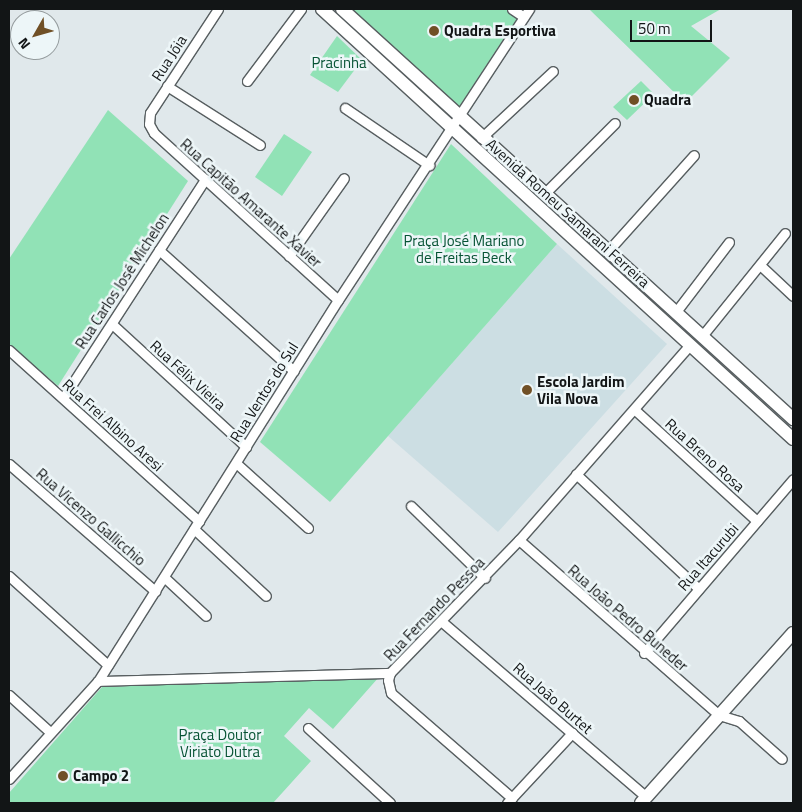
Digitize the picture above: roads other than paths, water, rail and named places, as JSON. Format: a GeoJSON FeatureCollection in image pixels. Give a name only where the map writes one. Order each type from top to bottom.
{"type":"FeatureCollection","features":[{"type":"Feature","properties":{"kind":"street","name":"Rua Jóia"},"geometry":{"type":"LineString","coordinates":[[149,124],[150,113],[218,9]]}},
{"type":"Feature","properties":{"kind":"street"},"geometry":{"type":"LineString","coordinates":[[247,81],[301,9]]}},
{"type":"Feature","properties":{"kind":"street","name":"Avenida Romeu Samarani Ferreira"},"geometry":{"type":"LineString","coordinates":[[322,9],[456,123],[481,138],[793,419]]}},
{"type":"Feature","properties":{"kind":"street","name":"Avenida Romeu Samarani Ferreira"},"geometry":{"type":"LineString","coordinates":[[342,9],[521,190],[793,439]]}},
{"type":"Feature","properties":{"kind":"street"},"geometry":{"type":"LineString","coordinates":[[512,9],[526,13]]}},
{"type":"Feature","properties":{"kind":"street","name":"Rua Ventos do Sul"},"geometry":{"type":"LineString","coordinates":[[9,779],[98,681],[338,300],[456,123],[526,13]]}},
{"type":"Feature","properties":{"kind":"street"},"geometry":{"type":"LineString","coordinates":[[481,138],[553,71]]}},
{"type":"Feature","properties":{"kind":"street"},"geometry":{"type":"LineString","coordinates":[[167,86],[260,145]]}},
{"type":"Feature","properties":{"kind":"street"},"geometry":{"type":"LineString","coordinates":[[345,108],[429,164]]}},
{"type":"Feature","properties":{"kind":"street"},"geometry":{"type":"LineString","coordinates":[[544,194],[615,123]]}},
{"type":"Feature","properties":{"kind":"street","name":"Rua Capitão Amarante Xavier"},"geometry":{"type":"LineString","coordinates":[[149,124],[154,134],[338,300]]}},
{"type":"Feature","properties":{"kind":"street"},"geometry":{"type":"LineString","coordinates":[[607,252],[694,155]]}},
{"type":"Feature","properties":{"kind":"street"},"geometry":{"type":"LineString","coordinates":[[289,256],[344,178]]}},
{"type":"Feature","properties":{"kind":"street","name":"Rua Carlos José Michelon"},"geometry":{"type":"LineString","coordinates":[[63,398],[205,179]]}},
{"type":"Feature","properties":{"kind":"street"},"geometry":{"type":"LineString","coordinates":[[521,190],[529,180]]}},
{"type":"Feature","properties":{"kind":"street"},"geometry":{"type":"LineString","coordinates":[[702,336],[785,233]]}},
{"type":"Feature","properties":{"kind":"street"},"geometry":{"type":"LineString","coordinates":[[675,313],[728,242]]}},
{"type":"Feature","properties":{"kind":"street"},"geometry":{"type":"LineString","coordinates":[[159,250],[294,371]]}},
{"type":"Feature","properties":{"kind":"street"},"geometry":{"type":"LineString","coordinates":[[760,265],[793,296]]}},
{"type":"Feature","properties":{"kind":"street"},"geometry":{"type":"LineString","coordinates":[[620,282],[630,272]]}},
{"type":"Feature","properties":{"kind":"street","name":"Rua Félix Vieira"},"geometry":{"type":"LineString","coordinates":[[112,324],[246,447]]}},
{"type":"Feature","properties":{"kind":"street","name":"Rua Fernando Pessoa"},"geometry":{"type":"LineString","coordinates":[[98,681],[390,673],[485,578],[635,410],[690,345]]}},
{"type":"Feature","properties":{"kind":"street","name":"Rua Frei Albino Aresi"},"geometry":{"type":"LineString","coordinates":[[9,350],[199,521]]}},
{"type":"Feature","properties":{"kind":"street"},"geometry":{"type":"LineString","coordinates":[[756,404],[766,394]]}},
{"type":"Feature","properties":{"kind":"street","name":"Rua Breno Rosa"},"geometry":{"type":"LineString","coordinates":[[635,410],[757,521]]}},
{"type":"Feature","properties":{"kind":"street"},"geometry":{"type":"LineString","coordinates":[[236,463],[308,528]]}},
{"type":"Feature","properties":{"kind":"street","name":"Rua Vicenzo Gallicchio"},"geometry":{"type":"LineString","coordinates":[[9,464],[154,592]]}},
{"type":"Feature","properties":{"kind":"street"},"geometry":{"type":"LineString","coordinates":[[576,474],[699,589]]}},
{"type":"Feature","properties":{"kind":"street","name":"Rua Itacurubi"},"geometry":{"type":"LineString","coordinates":[[644,653],[793,479]]}},
{"type":"Feature","properties":{"kind":"street"},"geometry":{"type":"LineString","coordinates":[[410,506],[485,578]]}},
{"type":"Feature","properties":{"kind":"street"},"geometry":{"type":"LineString","coordinates":[[194,529],[266,596]]}},
{"type":"Feature","properties":{"kind":"street","name":"Rua João Pedro Buneder"},"geometry":{"type":"LineString","coordinates":[[519,540],[644,653],[719,715]]}},
{"type":"Feature","properties":{"kind":"street"},"geometry":{"type":"LineString","coordinates":[[9,576],[108,665]]}},
{"type":"Feature","properties":{"kind":"street"},"geometry":{"type":"LineString","coordinates":[[164,577],[206,616]]}},
{"type":"Feature","properties":{"kind":"street","name":"Rua João Burtet"},"geometry":{"type":"LineString","coordinates":[[441,621],[572,733],[647,801]]}},
{"type":"Feature","properties":{"kind":"street"},"geometry":{"type":"LineString","coordinates":[[647,801],[719,715],[793,633]]}},
{"type":"Feature","properties":{"kind":"street"},"geometry":{"type":"LineString","coordinates":[[390,673],[388,680],[391,693],[510,801],[572,733]]}},
{"type":"Feature","properties":{"kind":"street"},"geometry":{"type":"LineString","coordinates":[[9,695],[50,732]]}},
{"type":"Feature","properties":{"kind":"street"},"geometry":{"type":"LineString","coordinates":[[719,715],[740,720],[782,759]]}},
{"type":"Feature","properties":{"kind":"street"},"geometry":{"type":"LineString","coordinates":[[308,728],[390,803]]}},
{"type":"Feature","properties":{"kind":"place","name":"Quadra Esportiva"},"geometry":{"type":"Point","coordinates":[434,31]}},
{"type":"Feature","properties":{"kind":"place","name":"Quadra"},"geometry":{"type":"Point","coordinates":[634,100]}},
{"type":"Feature","properties":{"kind":"place","name":"Escola Jardim Vila Nova"},"geometry":{"type":"Point","coordinates":[527,390]}},
{"type":"Feature","properties":{"kind":"place","name":"Campo 2"},"geometry":{"type":"Point","coordinates":[63,776]}},
{"type":"Feature","properties":{"kind":"park label","name":"Pracinha"},"geometry":{"type":"Point","coordinates":[339,63]}},
{"type":"Feature","properties":{"kind":"park label","name":"Praça José Mariano de Freitas Beck"},"geometry":{"type":"Point","coordinates":[464,248]}},
{"type":"Feature","properties":{"kind":"park label","name":"Praça Doutor Viriato Dutra"},"geometry":{"type":"Point","coordinates":[220,742]}}]}
